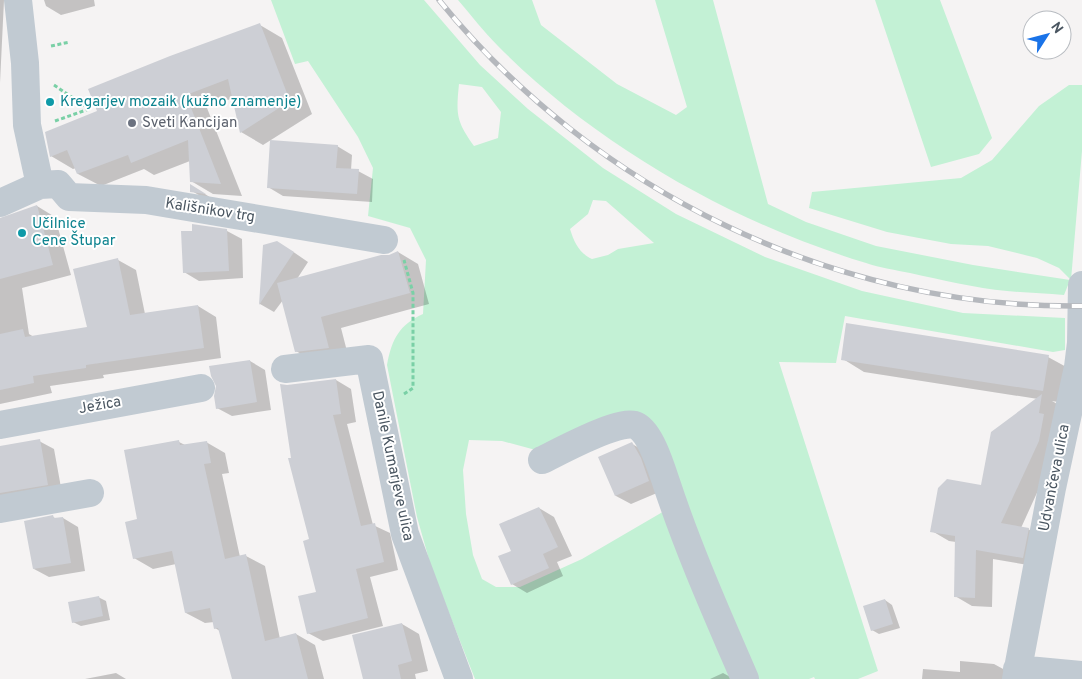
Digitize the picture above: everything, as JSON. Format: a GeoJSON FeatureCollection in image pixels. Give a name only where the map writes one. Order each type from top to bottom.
{"type":"FeatureCollection","features":[{"type":"Feature","properties":{"kind":"street"},"geometry":{"type":"LineString","coordinates":[[0,203],[40,185],[26,125],[24,63],[18,0]]}},
{"type":"Feature","properties":{"kind":"street","name":"Kališnikov trg"},"geometry":{"type":"LineString","coordinates":[[40,185],[58,184],[69,197],[146,200],[384,240]]}},
{"type":"Feature","properties":{"kind":"street","name":"Udvančeva ulica"},"geometry":{"type":"LineString","coordinates":[[1082,285],[1081,343],[1078,367],[1016,674],[1082,675]]}},
{"type":"Feature","properties":{"kind":"street","name":"Danile Kumarjeve ulica"},"geometry":{"type":"LineString","coordinates":[[285,369],[369,359],[406,534],[459,679]]}},
{"type":"Feature","properties":{"kind":"street","name":"Ježica"},"geometry":{"type":"LineString","coordinates":[[0,425],[201,388]]}},
{"type":"Feature","properties":{"kind":"street"},"geometry":{"type":"LineString","coordinates":[[542,460],[607,430],[624,424],[637,426],[656,452],[683,534],[745,679]]}},
{"type":"Feature","properties":{"kind":"street"},"geometry":{"type":"LineString","coordinates":[[0,509],[90,493]]}},
{"type":"Feature","properties":{"kind":"path"},"geometry":{"type":"LineString","coordinates":[[24,63],[88,109],[28,131]]}},
{"type":"Feature","properties":{"kind":"path"},"geometry":{"type":"LineString","coordinates":[[380,410],[414,388],[413,293],[400,243],[384,240]]}},
{"type":"Feature","properties":{"kind":"green space"},"geometry":{"type":"Polygon","coordinates":[[[271,0],[424,0],[480,65],[528,109],[603,168],[676,214],[765,257],[862,291],[963,313],[1065,318],[1065,350],[1053,352],[845,316],[836,363],[779,362],[878,671],[858,679],[815,679],[814,677],[809,679],[756,679],[651,429],[543,452],[502,441],[469,440],[463,470],[466,514],[473,555],[482,579],[496,587],[520,587],[582,559],[666,510],[737,679],[475,679],[432,570],[417,517],[387,365],[394,340],[402,328],[423,314],[426,260],[410,228],[368,216],[373,168],[358,137],[308,61],[295,64],[271,0]],[[459,84],[459,117],[464,130],[474,146],[498,138],[501,112],[482,87],[459,84]],[[593,200],[588,214],[570,229],[578,247],[587,257],[592,259],[608,255],[618,249],[654,243],[606,201],[593,200]]]}},
{"type":"Feature","properties":{"kind":"green space"},"geometry":{"type":"Polygon","coordinates":[[[458,0],[532,0],[541,25],[617,84],[676,115],[687,107],[655,0],[713,0],[768,204],[806,222],[876,246],[973,265],[1070,280],[1064,295],[983,288],[877,266],[816,246],[766,226],[717,203],[669,177],[622,148],[578,116],[536,82],[498,46],[458,0]]]}},
{"type":"Feature","properties":{"kind":"green space"},"geometry":{"type":"Polygon","coordinates":[[[875,0],[940,0],[992,138],[979,154],[931,167],[875,0]]]}},
{"type":"Feature","properties":{"kind":"green space"},"geometry":{"type":"Polygon","coordinates":[[[1069,85],[1082,85],[1082,151],[1071,280],[1059,268],[1037,258],[988,246],[951,244],[887,232],[809,208],[812,192],[961,178],[992,160],[1039,106],[1069,85]]]}},
{"type":"Feature","properties":{"kind":"building"},"geometry":{"type":"Polygon","coordinates":[[[260,23],[290,101],[240,133],[228,79],[186,95],[221,184],[190,182],[188,140],[131,163],[128,155],[77,174],[67,150],[50,157],[45,132],[97,111],[88,89],[260,23]]]}},
{"type":"Feature","properties":{"kind":"building"},"geometry":{"type":"Polygon","coordinates":[[[270,140],[338,145],[336,168],[359,169],[357,194],[267,188],[270,140]]]}},
{"type":"Feature","properties":{"kind":"building"},"geometry":{"type":"Polygon","coordinates":[[[190,184],[206,194],[190,192],[190,184]]]}},
{"type":"Feature","properties":{"kind":"building","name":"Učilnice Cene Štupar"},"geometry":{"type":"Polygon","coordinates":[[[37,205],[53,265],[0,279],[0,218],[37,205]]]}},
{"type":"Feature","properties":{"kind":"building"},"geometry":{"type":"Polygon","coordinates":[[[192,224],[227,229],[229,271],[183,273],[181,231],[192,231],[192,224]]]}},
{"type":"Feature","properties":{"kind":"building"},"geometry":{"type":"Polygon","coordinates":[[[277,241],[294,252],[259,305],[263,245],[277,241]]]}},
{"type":"Feature","properties":{"kind":"building"},"geometry":{"type":"Polygon","coordinates":[[[398,251],[410,293],[321,317],[329,348],[295,352],[277,283],[381,255],[389,255],[398,251]]]}},
{"type":"Feature","properties":{"kind":"building"},"geometry":{"type":"Polygon","coordinates":[[[118,258],[130,315],[198,305],[204,348],[86,365],[86,368],[33,376],[34,383],[0,390],[0,334],[23,329],[25,337],[87,327],[73,269],[118,258]]]}},
{"type":"Feature","properties":{"kind":"building"},"geometry":{"type":"Polygon","coordinates":[[[846,323],[1049,355],[1043,391],[841,360],[846,323]]]}},
{"type":"Feature","properties":{"kind":"building"},"geometry":{"type":"Polygon","coordinates":[[[250,360],[257,402],[216,409],[214,396],[216,386],[209,366],[250,360]]]}},
{"type":"Feature","properties":{"kind":"building"},"geometry":{"type":"Polygon","coordinates":[[[336,379],[341,414],[333,415],[361,526],[375,523],[384,562],[356,569],[368,618],[307,634],[298,596],[316,592],[303,541],[309,539],[288,458],[291,458],[280,384],[287,385],[336,379]]]}},
{"type":"Feature","properties":{"kind":"building"},"geometry":{"type":"Polygon","coordinates":[[[1042,394],[1039,413],[1044,414],[1039,441],[1001,523],[1029,528],[1023,558],[976,550],[975,598],[954,597],[955,536],[930,532],[938,488],[947,479],[981,485],[991,432],[1042,394]]]}},
{"type":"Feature","properties":{"kind":"building"},"geometry":{"type":"Polygon","coordinates":[[[40,439],[48,485],[0,493],[0,446],[40,439]]]}},
{"type":"Feature","properties":{"kind":"building"},"geometry":{"type":"Polygon","coordinates":[[[179,440],[180,445],[207,441],[211,463],[204,464],[225,559],[246,554],[265,641],[296,633],[308,679],[232,679],[218,628],[214,629],[210,608],[185,613],[172,551],[133,559],[125,522],[137,519],[124,450],[179,440]]]}},
{"type":"Feature","properties":{"kind":"building"},"geometry":{"type":"Polygon","coordinates":[[[632,442],[641,458],[649,481],[615,496],[598,457],[632,442]]]}},
{"type":"Feature","properties":{"kind":"building"},"geometry":{"type":"Polygon","coordinates":[[[539,507],[558,547],[543,554],[549,568],[511,585],[498,556],[511,551],[499,524],[539,507]]]}},
{"type":"Feature","properties":{"kind":"building"},"geometry":{"type":"Polygon","coordinates":[[[53,515],[54,518],[63,517],[71,563],[33,569],[24,521],[53,515]]]}},
{"type":"Feature","properties":{"kind":"building"},"geometry":{"type":"Polygon","coordinates":[[[99,596],[103,616],[72,623],[68,602],[99,596]]]}},
{"type":"Feature","properties":{"kind":"building"},"geometry":{"type":"Polygon","coordinates":[[[885,599],[893,624],[871,631],[863,606],[885,599]]]}},
{"type":"Feature","properties":{"kind":"building"},"geometry":{"type":"Polygon","coordinates":[[[402,623],[412,661],[398,665],[401,679],[363,679],[352,635],[402,623]]]}},
{"type":"Feature","properties":{"kind":"railway"},"geometry":{"type":"LineString","coordinates":[[439,0],[501,68],[570,129],[645,182],[726,226],[811,261],[899,286],[990,302],[1082,306]]}},
{"type":"Feature","properties":{"kind":"place","name":"Kregarjev mozaik (kužno znamenje)"},"geometry":{"type":"Point","coordinates":[50,102]}},
{"type":"Feature","properties":{"kind":"place","name":"Sveti Kancijan"},"geometry":{"type":"Point","coordinates":[132,123]}},
{"type":"Feature","properties":{"kind":"place","name":"Učilnice Cene Štupar"},"geometry":{"type":"Point","coordinates":[22,233]}}]}
